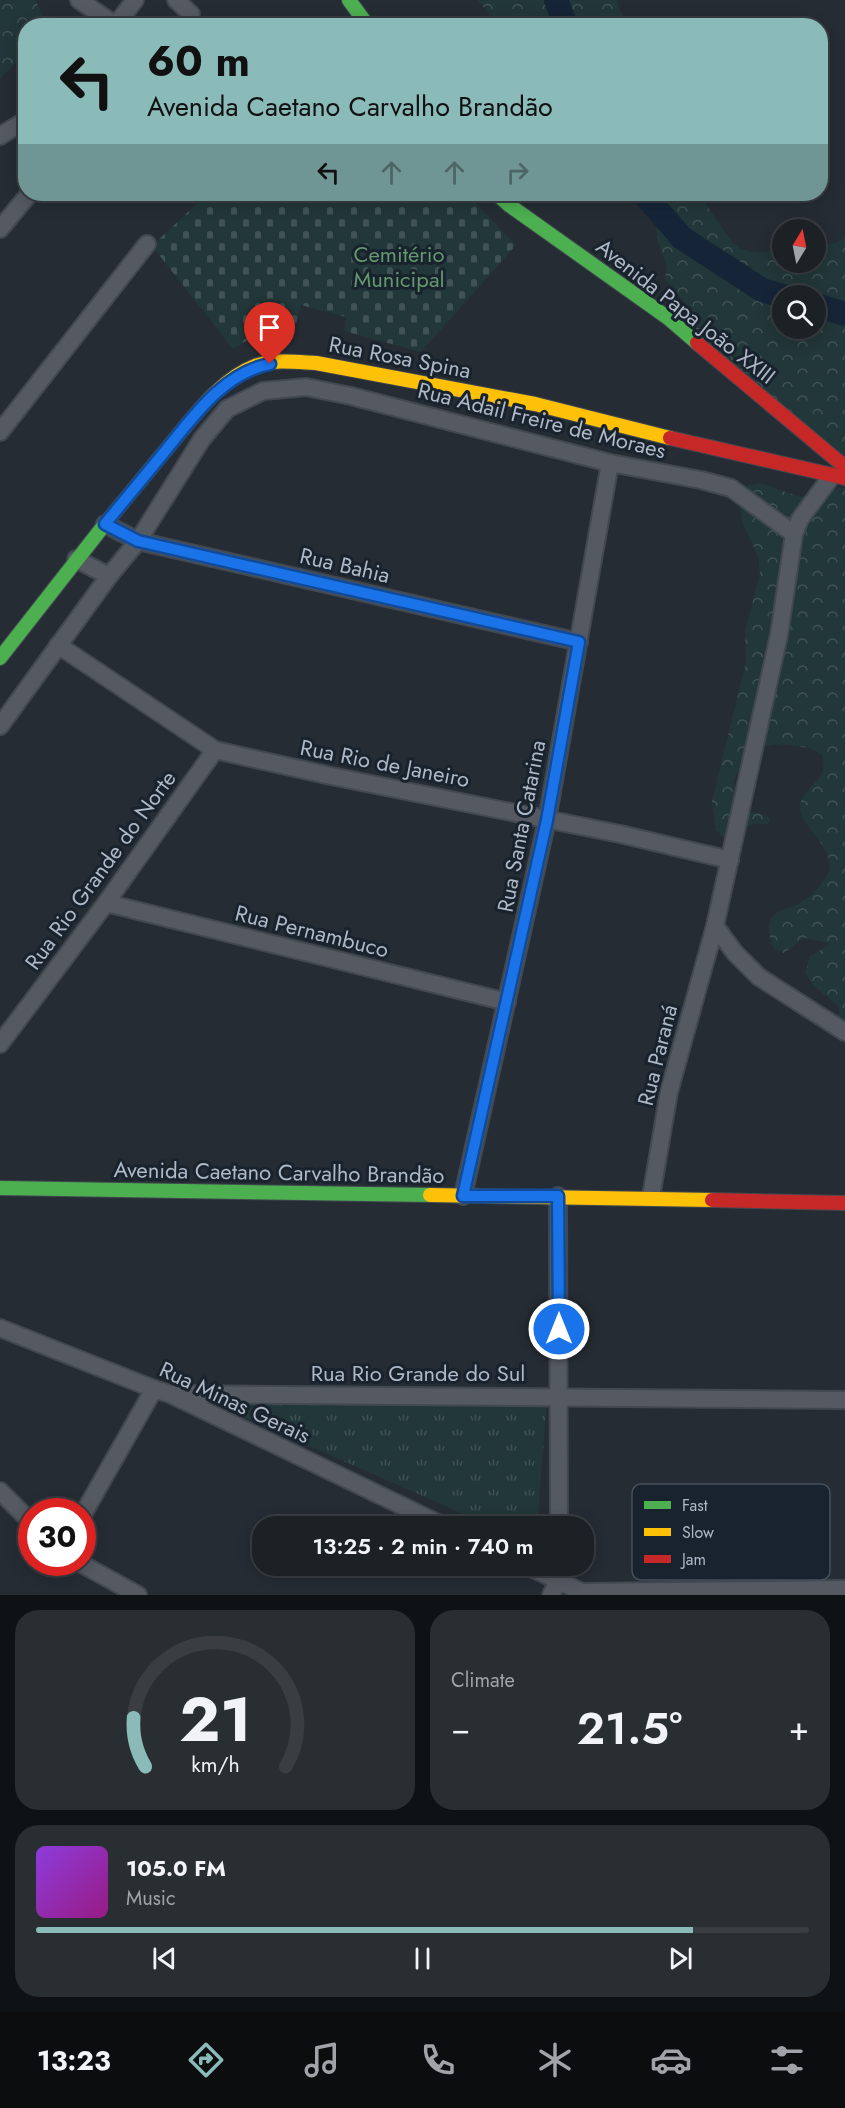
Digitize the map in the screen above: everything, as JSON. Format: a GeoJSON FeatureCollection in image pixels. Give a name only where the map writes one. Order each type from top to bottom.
{"type":"FeatureCollection","features":[{"type":"Feature","properties":{"kind":"street"},"geometry":{"type":"LineString","coordinates":[[78,0],[104,18]]}},
{"type":"Feature","properties":{"kind":"street"},"geometry":{"type":"LineString","coordinates":[[120,18],[135,0]]}},
{"type":"Feature","properties":{"kind":"street"},"geometry":{"type":"LineString","coordinates":[[176,0],[191,14]]}},
{"type":"Feature","properties":{"kind":"street"},"geometry":{"type":"LineString","coordinates":[[349,0],[362,18]]}},
{"type":"Feature","properties":{"kind":"street"},"geometry":{"type":"LineString","coordinates":[[0,136],[18,125]]}},
{"type":"Feature","properties":{"kind":"street"},"geometry":{"type":"LineString","coordinates":[[0,229],[23,201]]}},
{"type":"Feature","properties":{"kind":"street","name":"Avenida Papa João XXIII"},"geometry":{"type":"LineString","coordinates":[[505,201],[668,318],[840,474]]}},
{"type":"Feature","properties":{"kind":"street"},"geometry":{"type":"LineString","coordinates":[[0,432],[147,244]]}},
{"type":"Feature","properties":{"kind":"street","name":"Rua Rosa Spina"},"geometry":{"type":"LineString","coordinates":[[0,658],[76,559],[206,402],[232,380],[255,366],[284,361],[316,363],[536,404],[713,449],[840,474]]}},
{"type":"Feature","properties":{"kind":"street","name":"Rua Adail Freire de Moraes"},"geometry":{"type":"LineString","coordinates":[[0,726],[109,576],[138,541],[202,440],[227,409],[263,391],[306,387],[318,389],[610,463],[731,488],[794,534]]}},
{"type":"Feature","properties":{"kind":"street","name":"Rua Santa Catarina"},"geometry":{"type":"LineString","coordinates":[[463,1196],[547,820],[610,463]]}},
{"type":"Feature","properties":{"kind":"street"},"geometry":{"type":"LineString","coordinates":[[840,474],[800,519],[794,534],[779,635],[715,926],[735,953],[759,977],[845,1032]]}},
{"type":"Feature","properties":{"kind":"street","name":"Rua Bahia"},"geometry":{"type":"LineString","coordinates":[[105,524],[138,541],[579,642]]}},
{"type":"Feature","properties":{"kind":"street"},"geometry":{"type":"LineString","coordinates":[[76,559],[109,576]]}},
{"type":"Feature","properties":{"kind":"street","name":"Rua Rio de Janeiro"},"geometry":{"type":"LineString","coordinates":[[58,645],[215,750],[620,834],[730,860]]}},
{"type":"Feature","properties":{"kind":"street","name":"Rua Rio Grande do Norte"},"geometry":{"type":"LineString","coordinates":[[0,1044],[106,903],[215,750]]}},
{"type":"Feature","properties":{"kind":"street","name":"Rua Pernambuco"},"geometry":{"type":"LineString","coordinates":[[106,903],[507,1002]]}},
{"type":"Feature","properties":{"kind":"street","name":"Rua Paraná"},"geometry":{"type":"LineString","coordinates":[[651,1197],[669,1092],[715,926]]}},
{"type":"Feature","properties":{"kind":"street","name":"Avenida Caetano Carvalho Brandão"},"geometry":{"type":"LineString","coordinates":[[0,1188],[651,1197],[845,1203]]}},
{"type":"Feature","properties":{"kind":"street"},"geometry":{"type":"LineString","coordinates":[[558,1196],[559,1516]]}},
{"type":"Feature","properties":{"kind":"street","name":"Rua Minas Gerais"},"geometry":{"type":"LineString","coordinates":[[0,1328],[162,1391],[423,1516]]}},
{"type":"Feature","properties":{"kind":"street"},"geometry":{"type":"LineString","coordinates":[[94,1498],[162,1391]]}},
{"type":"Feature","properties":{"kind":"street","name":"Rua Rio Grande do Sul"},"geometry":{"type":"LineString","coordinates":[[162,1391],[845,1400]]}},
{"type":"Feature","properties":{"kind":"street"},"geometry":{"type":"LineString","coordinates":[[0,1491],[18,1509]]}},
{"type":"Feature","properties":{"kind":"street"},"geometry":{"type":"LineString","coordinates":[[96,1572],[138,1595]]}},
{"type":"Feature","properties":{"kind":"street"},"geometry":{"type":"LineString","coordinates":[[556,1580],[584,1593],[845,1589]]}},
{"type":"Feature","properties":{"kind":"green space"},"geometry":{"type":"Polygon","coordinates":[[[0,0],[35,0],[44,18],[18,18],[18,61],[0,78],[0,0]]]}},
{"type":"Feature","properties":{"kind":"green space"},"geometry":{"type":"Polygon","coordinates":[[[478,0],[617,0],[624,18],[492,18],[478,0]]]}},
{"type":"Feature","properties":{"kind":"green space","name":"Cemitério Municipal"},"geometry":{"type":"Polygon","coordinates":[[[200,201],[474,201],[516,245],[421,352],[344,331],[346,317],[301,305],[296,325],[287,317],[233,349],[152,246],[200,201]]]}},
{"type":"Feature","properties":{"kind":"green space"},"geometry":{"type":"Polygon","coordinates":[[[649,201],[704,201],[740,248],[755,252],[772,251],[772,273],[826,273],[826,245],[837,242],[845,236],[845,472],[697,339],[695,315],[665,279],[667,266],[658,243],[654,209],[649,201]]]}},
{"type":"Feature","properties":{"kind":"green space"},"geometry":{"type":"Polygon","coordinates":[[[760,483],[801,497],[845,487],[845,1023],[837,1015],[840,1013],[838,1006],[813,985],[805,973],[810,956],[828,946],[829,943],[804,938],[784,953],[773,948],[769,934],[769,924],[772,918],[777,913],[809,897],[819,887],[830,866],[824,849],[806,824],[800,809],[806,793],[821,775],[823,756],[810,748],[777,744],[756,747],[747,752],[734,780],[737,810],[763,814],[770,819],[768,824],[754,824],[723,838],[716,829],[712,801],[746,662],[745,632],[760,573],[758,556],[742,522],[740,503],[742,493],[748,485],[760,483]]]}},
{"type":"Feature","properties":{"kind":"green space"},"geometry":{"type":"Polygon","coordinates":[[[201,1398],[547,1399],[538,1516],[468,1516],[201,1398]]]}},
{"type":"Feature","properties":{"kind":"waterway"},"geometry":{"type":"LineString","coordinates":[[556,0],[563,18]]}},
{"type":"Feature","properties":{"kind":"waterway"},"geometry":{"type":"LineString","coordinates":[[650,201],[682,238],[762,290],[772,293]]}},
{"type":"Feature","properties":{"kind":"waterway"},"geometry":{"type":"LineString","coordinates":[[826,308],[845,314]]}},
{"type":"Feature","properties":{"kind":"traffic: fast"},"geometry":{"type":"LineString","coordinates":[[349,0],[362,18]]}},
{"type":"Feature","properties":{"kind":"traffic: fast"},"geometry":{"type":"LineString","coordinates":[[505,201],[668,318],[697,343]]}},
{"type":"Feature","properties":{"kind":"traffic: fast"},"geometry":{"type":"LineString","coordinates":[[0,658],[184,428]]}},
{"type":"Feature","properties":{"kind":"traffic: fast"},"geometry":{"type":"LineString","coordinates":[[0,1188],[430,1195]]}},
{"type":"Feature","properties":{"kind":"traffic: slow"},"geometry":{"type":"LineString","coordinates":[[184,428],[207,401],[234,377],[255,366],[270,362],[285,362],[316,363],[535,404],[670,438]]}},
{"type":"Feature","properties":{"kind":"traffic: slow"},"geometry":{"type":"LineString","coordinates":[[430,1195],[712,1200]]}},
{"type":"Feature","properties":{"kind":"traffic: jam"},"geometry":{"type":"LineString","coordinates":[[697,343],[845,467]]}},
{"type":"Feature","properties":{"kind":"traffic: jam"},"geometry":{"type":"LineString","coordinates":[[670,438],[845,478]]}},
{"type":"Feature","properties":{"kind":"traffic: jam"},"geometry":{"type":"LineString","coordinates":[[712,1200],[845,1203]]}},
{"type":"Feature","properties":{"kind":"route"},"geometry":{"type":"LineString","coordinates":[[270,364],[255,366],[232,380],[206,402],[105,524],[138,541],[579,642],[547,820],[463,1196],[558,1196],[559,1329]]}}]}
